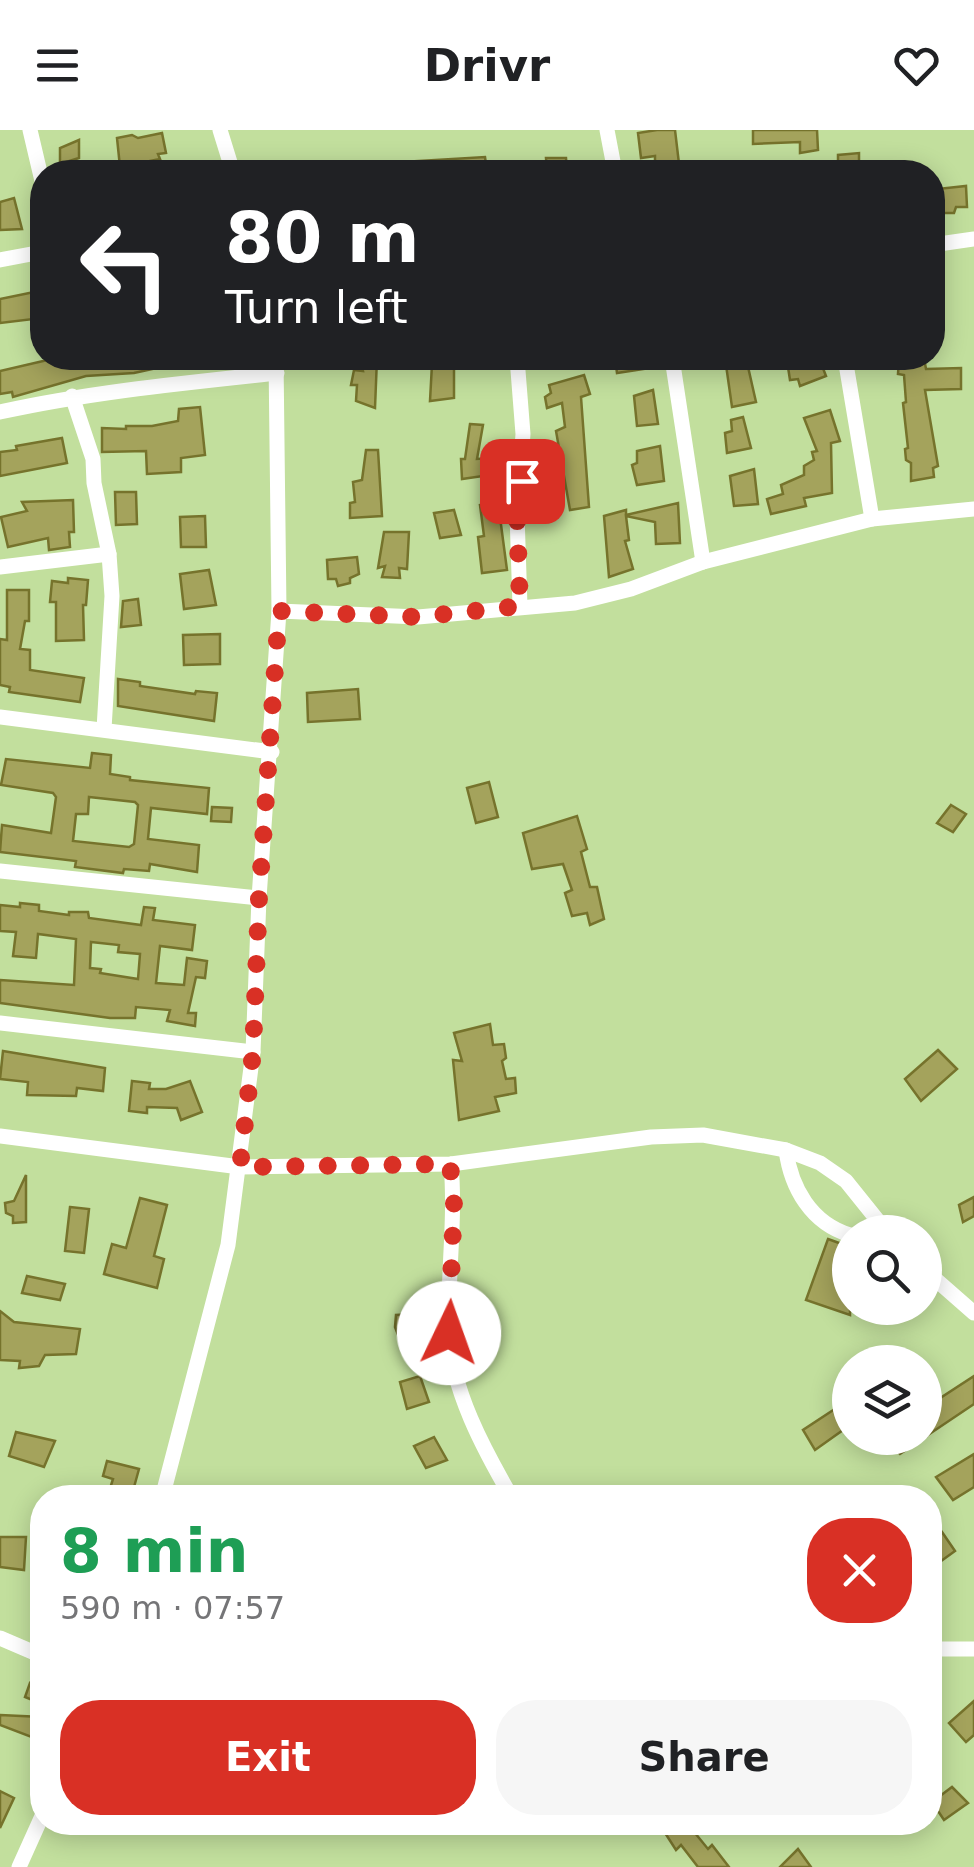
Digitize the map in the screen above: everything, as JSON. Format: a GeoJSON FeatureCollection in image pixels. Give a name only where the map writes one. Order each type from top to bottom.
{"type":"FeatureCollection","features":[{"type":"Feature","properties":{"kind":"street"},"geometry":{"type":"LineString","coordinates":[[30,130],[37,160]]}},
{"type":"Feature","properties":{"kind":"street"},"geometry":{"type":"LineString","coordinates":[[220,130],[229,160]]}},
{"type":"Feature","properties":{"kind":"street"},"geometry":{"type":"LineString","coordinates":[[607,130],[613,160]]}},
{"type":"Feature","properties":{"kind":"street"},"geometry":{"type":"LineString","coordinates":[[945,243],[974,240]]}},
{"type":"Feature","properties":{"kind":"street"},"geometry":{"type":"LineString","coordinates":[[0,260],[30,254]]}},
{"type":"Feature","properties":{"kind":"street"},"geometry":{"type":"LineString","coordinates":[[0,412],[72,396],[104,396],[253,370]]}},
{"type":"Feature","properties":{"kind":"street"},"geometry":{"type":"LineString","coordinates":[[166,1485],[228,1246],[253,1052],[259,898],[279,611],[276,370]]}},
{"type":"Feature","properties":{"kind":"street"},"geometry":{"type":"LineString","coordinates":[[518,370],[523,434],[517,514],[520,606]]}},
{"type":"Feature","properties":{"kind":"street"},"geometry":{"type":"LineString","coordinates":[[674,370],[703,562]]}},
{"type":"Feature","properties":{"kind":"street"},"geometry":{"type":"LineString","coordinates":[[848,370],[872,519]]}},
{"type":"Feature","properties":{"kind":"street"},"geometry":{"type":"LineString","coordinates":[[72,396],[92,458],[109,554],[112,596],[104,729]]}},
{"type":"Feature","properties":{"kind":"street"},"geometry":{"type":"LineString","coordinates":[[279,611],[418,617],[575,602],[612,594],[703,562],[872,519],[974,509]]}},
{"type":"Feature","properties":{"kind":"street"},"geometry":{"type":"LineString","coordinates":[[0,567],[109,554]]}},
{"type":"Feature","properties":{"kind":"street"},"geometry":{"type":"LineString","coordinates":[[0,716],[272,752]]}},
{"type":"Feature","properties":{"kind":"street"},"geometry":{"type":"LineString","coordinates":[[0,870],[259,898]]}},
{"type":"Feature","properties":{"kind":"street"},"geometry":{"type":"LineString","coordinates":[[0,1024],[253,1052]]}},
{"type":"Feature","properties":{"kind":"street"},"geometry":{"type":"LineString","coordinates":[[0,1136],[240,1167],[450,1164],[651,1137],[703,1134],[786,1150],[820,1163],[846,1181],[873,1215]]}},
{"type":"Feature","properties":{"kind":"street"},"geometry":{"type":"LineString","coordinates":[[786,1150],[788,1169],[802,1200],[820,1219],[832,1225]]}},
{"type":"Feature","properties":{"kind":"street"},"geometry":{"type":"LineString","coordinates":[[450,1164],[454,1202],[449,1333],[453,1366],[472,1418],[506,1485]]}},
{"type":"Feature","properties":{"kind":"street"},"geometry":{"type":"LineString","coordinates":[[942,1285],[974,1313]]}},
{"type":"Feature","properties":{"kind":"street"},"geometry":{"type":"LineString","coordinates":[[0,1638],[30,1651]]}},
{"type":"Feature","properties":{"kind":"street"},"geometry":{"type":"LineString","coordinates":[[942,1648],[974,1649]]}},
{"type":"Feature","properties":{"kind":"street"},"geometry":{"type":"LineString","coordinates":[[19,1867],[33,1835]]}},
{"type":"Feature","properties":{"kind":"building"},"geometry":{"type":"Polygon","coordinates":[[[675,130],[679,160],[641,158],[638,133],[675,130]]]}},
{"type":"Feature","properties":{"kind":"building"},"geometry":{"type":"Polygon","coordinates":[[[753,130],[817,130],[818,150],[800,153],[800,142],[753,144],[753,130]]]}},
{"type":"Feature","properties":{"kind":"building"},"geometry":{"type":"Polygon","coordinates":[[[162,133],[166,153],[158,154],[160,159],[155,160],[119,160],[117,138],[162,133]]]}},
{"type":"Feature","properties":{"kind":"building"},"geometry":{"type":"Polygon","coordinates":[[[79,140],[79,158],[60,160],[60,148],[79,140]]]}},
{"type":"Feature","properties":{"kind":"building"},"geometry":{"type":"Polygon","coordinates":[[[859,153],[859,160],[838,160],[838,155],[859,153]]]}},
{"type":"Feature","properties":{"kind":"building"},"geometry":{"type":"Polygon","coordinates":[[[485,157],[485,160],[436,160],[485,157]]]}},
{"type":"Feature","properties":{"kind":"building"},"geometry":{"type":"Polygon","coordinates":[[[966,186],[967,207],[945,213],[945,188],[966,186]]]}},
{"type":"Feature","properties":{"kind":"building"},"geometry":{"type":"Polygon","coordinates":[[[14,198],[22,229],[0,230],[0,202],[14,198]]]}},
{"type":"Feature","properties":{"kind":"building"},"geometry":{"type":"Polygon","coordinates":[[[30,293],[30,319],[0,323],[0,299],[30,293]]]}},
{"type":"Feature","properties":{"kind":"building"},"geometry":{"type":"Polygon","coordinates":[[[30,364],[30,370],[148,370],[86,376],[13,397],[12,392],[0,394],[0,371],[30,364]]]}},
{"type":"Feature","properties":{"kind":"building"},"geometry":{"type":"Polygon","coordinates":[[[961,368],[961,389],[925,390],[938,466],[933,468],[934,477],[911,481],[911,463],[906,460],[905,449],[908,448],[904,375],[898,374],[898,370],[961,368]]]}},
{"type":"Feature","properties":{"kind":"building"},"geometry":{"type":"Polygon","coordinates":[[[354,370],[377,370],[375,408],[356,401],[357,385],[351,385],[354,370]]]}},
{"type":"Feature","properties":{"kind":"building"},"geometry":{"type":"Polygon","coordinates":[[[432,370],[454,370],[454,398],[430,401],[432,370]]]}},
{"type":"Feature","properties":{"kind":"building"},"geometry":{"type":"Polygon","coordinates":[[[727,370],[749,370],[756,402],[732,407],[727,370]]]}},
{"type":"Feature","properties":{"kind":"building"},"geometry":{"type":"Polygon","coordinates":[[[788,370],[824,370],[826,376],[800,386],[798,379],[790,380],[788,370]]]}},
{"type":"Feature","properties":{"kind":"building"},"geometry":{"type":"Polygon","coordinates":[[[584,375],[590,394],[581,397],[589,507],[570,510],[556,431],[565,427],[562,403],[547,408],[545,397],[551,393],[549,385],[584,375]]]}},
{"type":"Feature","properties":{"kind":"building"},"geometry":{"type":"Polygon","coordinates":[[[653,390],[658,424],[637,426],[634,396],[653,390]]]}},
{"type":"Feature","properties":{"kind":"building"},"geometry":{"type":"Polygon","coordinates":[[[200,407],[205,455],[181,458],[181,472],[147,474],[146,451],[102,452],[102,428],[126,429],[178,421],[179,409],[200,407]]]}},
{"type":"Feature","properties":{"kind":"building"},"geometry":{"type":"Polygon","coordinates":[[[830,410],[840,441],[831,443],[832,493],[804,498],[806,506],[771,514],[767,499],[783,494],[781,485],[804,475],[804,466],[814,460],[812,452],[817,451],[804,418],[830,410]]]}},
{"type":"Feature","properties":{"kind":"building"},"geometry":{"type":"Polygon","coordinates":[[[743,417],[751,448],[727,453],[725,433],[732,431],[731,420],[743,417]]]}},
{"type":"Feature","properties":{"kind":"building"},"geometry":{"type":"Polygon","coordinates":[[[470,424],[483,425],[477,459],[490,458],[490,475],[462,479],[461,459],[465,459],[470,424]]]}},
{"type":"Feature","properties":{"kind":"building"},"geometry":{"type":"Polygon","coordinates":[[[62,438],[67,463],[0,476],[0,452],[62,438]]]}},
{"type":"Feature","properties":{"kind":"building"},"geometry":{"type":"Polygon","coordinates":[[[660,446],[664,481],[637,485],[632,465],[637,463],[637,451],[660,446]]]}},
{"type":"Feature","properties":{"kind":"building"},"geometry":{"type":"Polygon","coordinates":[[[366,450],[378,450],[382,516],[350,518],[350,503],[355,502],[353,482],[362,480],[366,450]]]}},
{"type":"Feature","properties":{"kind":"building"},"geometry":{"type":"Polygon","coordinates":[[[754,469],[758,504],[734,506],[730,476],[754,469]]]}},
{"type":"Feature","properties":{"kind":"building"},"geometry":{"type":"Polygon","coordinates":[[[115,492],[136,492],[137,524],[116,525],[115,492]]]}},
{"type":"Feature","properties":{"kind":"building"},"geometry":{"type":"Polygon","coordinates":[[[73,500],[74,532],[69,532],[70,547],[49,550],[48,538],[8,547],[1,517],[27,511],[22,502],[73,500]]]}},
{"type":"Feature","properties":{"kind":"building"},"geometry":{"type":"Polygon","coordinates":[[[498,502],[507,570],[482,573],[478,537],[484,536],[480,505],[498,502]]]}},
{"type":"Feature","properties":{"kind":"building"},"geometry":{"type":"Polygon","coordinates":[[[678,503],[680,543],[656,544],[655,522],[626,516],[629,540],[625,541],[633,569],[609,577],[604,516],[678,503]]]}},
{"type":"Feature","properties":{"kind":"building"},"geometry":{"type":"Polygon","coordinates":[[[454,510],[461,535],[440,538],[434,513],[454,510]]]}},
{"type":"Feature","properties":{"kind":"building"},"geometry":{"type":"Polygon","coordinates":[[[205,516],[206,547],[181,547],[180,517],[205,516]]]}},
{"type":"Feature","properties":{"kind":"building"},"geometry":{"type":"Polygon","coordinates":[[[384,532],[409,532],[407,569],[399,568],[400,578],[382,577],[385,566],[378,568],[384,532]]]}},
{"type":"Feature","properties":{"kind":"building"},"geometry":{"type":"Polygon","coordinates":[[[357,557],[359,574],[350,578],[350,583],[338,586],[336,579],[328,579],[327,560],[357,557]]]}},
{"type":"Feature","properties":{"kind":"building"},"geometry":{"type":"Polygon","coordinates":[[[209,570],[216,605],[184,609],[180,574],[209,570]]]}},
{"type":"Feature","properties":{"kind":"building"},"geometry":{"type":"Polygon","coordinates":[[[68,578],[88,580],[83,605],[84,640],[56,641],[56,602],[50,602],[52,581],[68,583],[68,578]]]}},
{"type":"Feature","properties":{"kind":"building"},"geometry":{"type":"Polygon","coordinates":[[[7,590],[29,590],[29,621],[25,621],[20,649],[30,650],[30,670],[84,678],[80,702],[9,692],[10,687],[0,685],[0,639],[7,640],[7,590]]]}},
{"type":"Feature","properties":{"kind":"building"},"geometry":{"type":"Polygon","coordinates":[[[138,599],[141,625],[121,627],[123,601],[138,599]]]}},
{"type":"Feature","properties":{"kind":"building"},"geometry":{"type":"Polygon","coordinates":[[[220,634],[220,664],[184,665],[183,635],[220,634]]]}},
{"type":"Feature","properties":{"kind":"building"},"geometry":{"type":"Polygon","coordinates":[[[118,679],[195,694],[217,693],[214,721],[118,706],[118,679]]]}},
{"type":"Feature","properties":{"kind":"building"},"geometry":{"type":"Polygon","coordinates":[[[358,689],[360,719],[308,722],[307,693],[358,689]]]}},
{"type":"Feature","properties":{"kind":"building"},"geometry":{"type":"Polygon","coordinates":[[[92,753],[111,755],[110,774],[130,780],[209,788],[207,814],[151,808],[148,839],[199,845],[197,872],[150,864],[149,871],[124,869],[123,873],[75,867],[76,861],[0,852],[2,825],[51,833],[56,797],[53,793],[1,785],[6,759],[90,768],[92,753]],[[89,797],[88,814],[76,814],[73,841],[129,847],[134,844],[138,805],[89,797]]]}},
{"type":"Feature","properties":{"kind":"building"},"geometry":{"type":"Polygon","coordinates":[[[489,782],[498,817],[476,823],[467,788],[489,782]]]}},
{"type":"Feature","properties":{"kind":"building"},"geometry":{"type":"Polygon","coordinates":[[[951,805],[966,814],[953,832],[937,823],[951,805]]]}},
{"type":"Feature","properties":{"kind":"building"},"geometry":{"type":"Polygon","coordinates":[[[212,807],[232,808],[231,822],[211,821],[212,807]]]}},
{"type":"Feature","properties":{"kind":"building"},"geometry":{"type":"Polygon","coordinates":[[[577,816],[587,849],[581,852],[590,887],[597,887],[604,919],[590,925],[587,913],[572,916],[565,893],[572,890],[563,864],[532,869],[523,833],[577,816]]]}},
{"type":"Feature","properties":{"kind":"building"},"geometry":{"type":"Polygon","coordinates":[[[20,903],[39,905],[39,911],[69,915],[88,912],[89,918],[141,925],[144,907],[155,908],[153,920],[195,925],[192,950],[160,946],[156,983],[184,985],[187,958],[207,961],[205,978],[196,977],[188,1013],[196,1013],[195,1026],[167,1021],[170,1010],[136,1007],[135,1018],[110,1018],[0,1003],[0,980],[74,985],[76,939],[38,934],[36,958],[13,956],[16,932],[0,931],[0,905],[20,907],[20,903]],[[91,942],[90,968],[138,979],[140,954],[118,952],[119,945],[91,942]]]}},
{"type":"Feature","properties":{"kind":"building"},"geometry":{"type":"Polygon","coordinates":[[[490,1024],[493,1045],[504,1044],[506,1079],[515,1078],[516,1093],[495,1097],[499,1111],[459,1120],[453,1060],[462,1061],[454,1033],[490,1024]]]}},
{"type":"Feature","properties":{"kind":"building"},"geometry":{"type":"Polygon","coordinates":[[[938,1050],[957,1069],[921,1101],[905,1079],[938,1050]]]}},
{"type":"Feature","properties":{"kind":"building"},"geometry":{"type":"Polygon","coordinates":[[[3,1051],[105,1068],[103,1091],[77,1088],[76,1096],[27,1095],[28,1082],[0,1079],[3,1051]]]}},
{"type":"Feature","properties":{"kind":"building"},"geometry":{"type":"Polygon","coordinates":[[[132,1081],[150,1083],[149,1089],[166,1089],[190,1081],[202,1112],[181,1120],[177,1108],[147,1107],[147,1113],[129,1111],[132,1081]]]}},
{"type":"Feature","properties":{"kind":"building"},"geometry":{"type":"Polygon","coordinates":[[[26,1175],[26,1222],[13,1223],[5,1203],[14,1201],[26,1175]]]}},
{"type":"Feature","properties":{"kind":"building"},"geometry":{"type":"Polygon","coordinates":[[[974,1197],[974,1216],[963,1222],[959,1205],[974,1197]]]}},
{"type":"Feature","properties":{"kind":"building"},"geometry":{"type":"Polygon","coordinates":[[[140,1198],[167,1205],[154,1256],[164,1259],[157,1288],[104,1274],[112,1244],[126,1248],[140,1198]]]}},
{"type":"Feature","properties":{"kind":"building"},"geometry":{"type":"Polygon","coordinates":[[[70,1207],[89,1209],[84,1253],[65,1251],[70,1207]]]}},
{"type":"Feature","properties":{"kind":"building"},"geometry":{"type":"Polygon","coordinates":[[[828,1239],[832,1240],[832,1309],[806,1300],[828,1239]]]}},
{"type":"Feature","properties":{"kind":"building"},"geometry":{"type":"Polygon","coordinates":[[[27,1276],[65,1284],[60,1300],[22,1293],[27,1276]]]}},
{"type":"Feature","properties":{"kind":"building"},"geometry":{"type":"Polygon","coordinates":[[[0,1311],[14,1322],[80,1329],[76,1354],[45,1355],[39,1366],[19,1368],[20,1361],[0,1360],[0,1311]]]}},
{"type":"Feature","properties":{"kind":"building"},"geometry":{"type":"Polygon","coordinates":[[[414,1314],[418,1341],[402,1345],[395,1327],[396,1315],[414,1314]]]}},
{"type":"Feature","properties":{"kind":"building"},"geometry":{"type":"Polygon","coordinates":[[[420,1376],[429,1402],[407,1409],[400,1382],[420,1376]]]}},
{"type":"Feature","properties":{"kind":"building"},"geometry":{"type":"Polygon","coordinates":[[[974,1376],[974,1404],[942,1426],[942,1397],[974,1376]]]}},
{"type":"Feature","properties":{"kind":"building"},"geometry":{"type":"Polygon","coordinates":[[[832,1411],[832,1438],[815,1450],[803,1430],[832,1411]]]}},
{"type":"Feature","properties":{"kind":"building"},"geometry":{"type":"Polygon","coordinates":[[[16,1432],[55,1441],[44,1467],[9,1456],[16,1432]]]}},
{"type":"Feature","properties":{"kind":"building"},"geometry":{"type":"Polygon","coordinates":[[[434,1437],[447,1460],[426,1468],[414,1446],[434,1437]]]}},
{"type":"Feature","properties":{"kind":"building"},"geometry":{"type":"Polygon","coordinates":[[[974,1454],[974,1487],[953,1500],[936,1477],[974,1454]]]}},
{"type":"Feature","properties":{"kind":"building"},"geometry":{"type":"Polygon","coordinates":[[[107,1461],[139,1469],[135,1485],[111,1485],[113,1479],[103,1476],[107,1461]]]}},
{"type":"Feature","properties":{"kind":"building"},"geometry":{"type":"Polygon","coordinates":[[[942,1532],[955,1551],[942,1560],[942,1532]]]}},
{"type":"Feature","properties":{"kind":"building"},"geometry":{"type":"Polygon","coordinates":[[[0,1537],[26,1537],[24,1570],[0,1567],[0,1537]]]}},
{"type":"Feature","properties":{"kind":"building"},"geometry":{"type":"Polygon","coordinates":[[[974,1701],[974,1735],[966,1742],[949,1723],[974,1701]]]}},
{"type":"Feature","properties":{"kind":"building"},"geometry":{"type":"Polygon","coordinates":[[[0,1715],[30,1716],[30,1736],[0,1725],[0,1715]]]}},
{"type":"Feature","properties":{"kind":"building"},"geometry":{"type":"Polygon","coordinates":[[[952,1787],[968,1803],[944,1820],[942,1794],[952,1787]]]}},
{"type":"Feature","properties":{"kind":"building"},"geometry":{"type":"Polygon","coordinates":[[[0,1791],[14,1798],[0,1828],[0,1791]]]}},
{"type":"Feature","properties":{"kind":"building"},"geometry":{"type":"Polygon","coordinates":[[[666,1835],[697,1835],[708,1849],[712,1845],[729,1867],[698,1867],[681,1845],[676,1850],[666,1835]]]}},
{"type":"Feature","properties":{"kind":"building"},"geometry":{"type":"Polygon","coordinates":[[[798,1849],[811,1867],[780,1867],[798,1849]]]}},
{"type":"Feature","properties":{"kind":"route"},"geometry":{"type":"LineString","coordinates":[[449,1333],[454,1202],[450,1164],[240,1167],[253,1052],[259,898],[279,611],[418,617],[520,606],[517,514],[522,481]]}}]}
